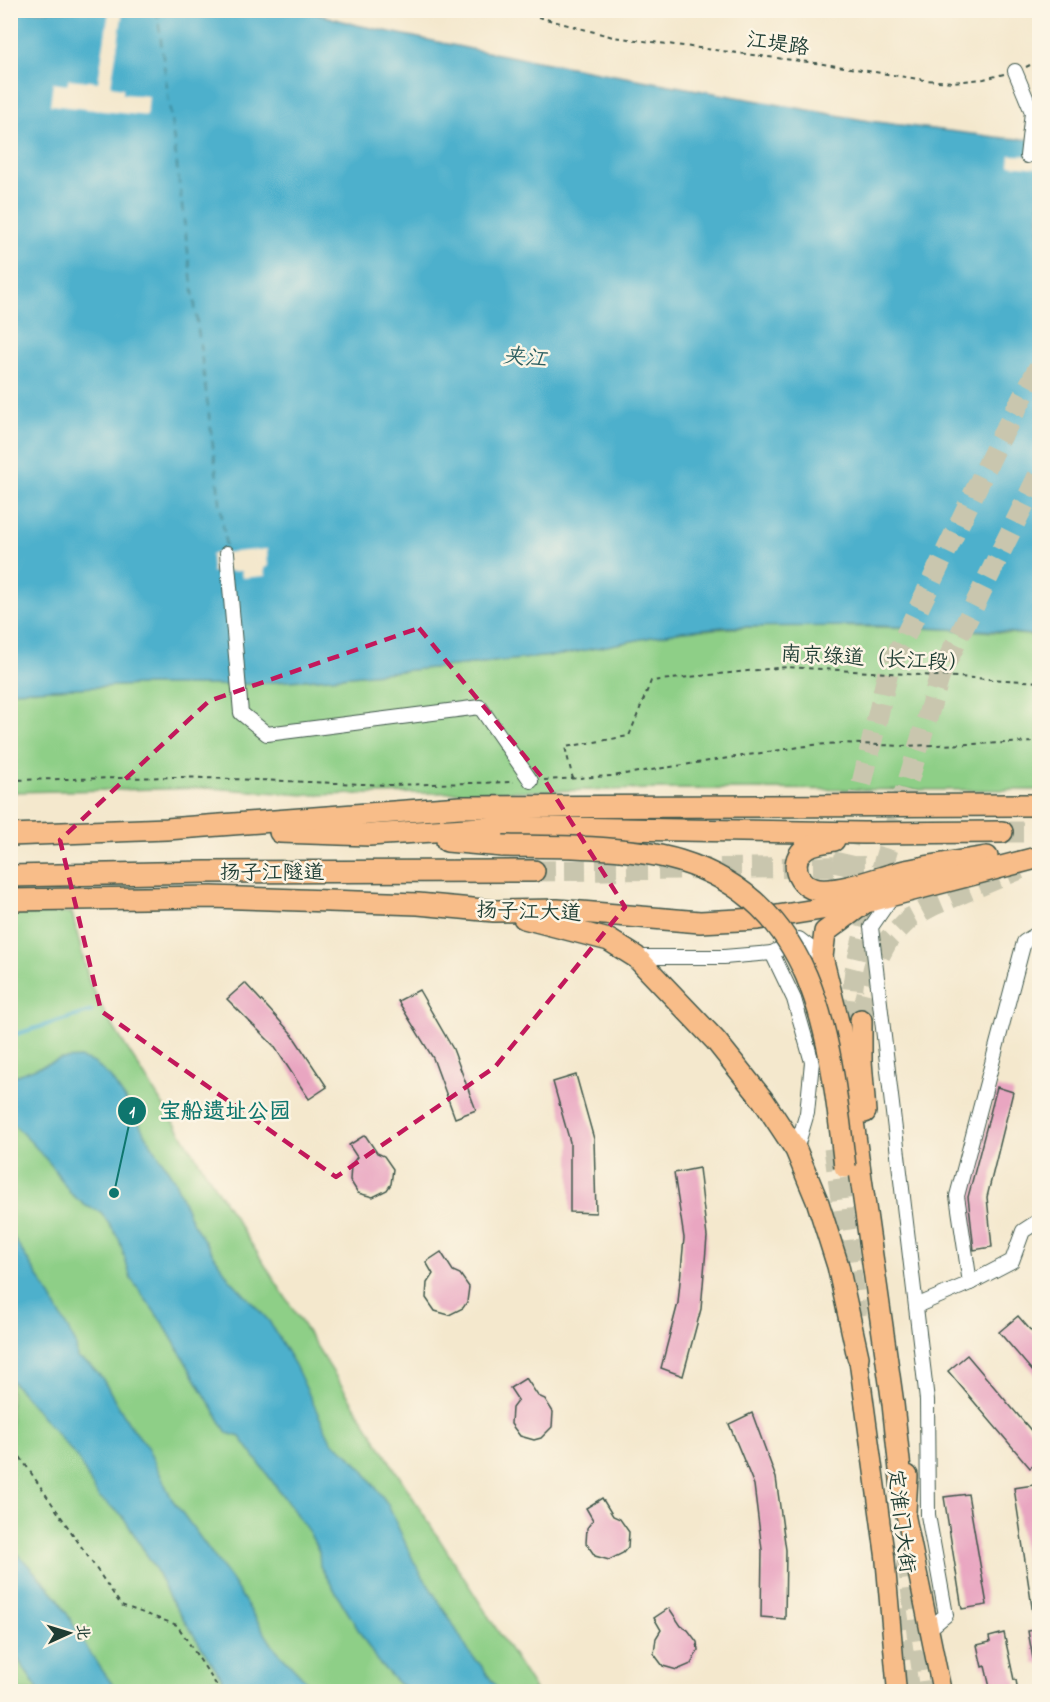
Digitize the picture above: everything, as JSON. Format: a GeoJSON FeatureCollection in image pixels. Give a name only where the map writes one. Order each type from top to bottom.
{"type":"FeatureCollection","features":[{"type":"Feature","properties":{"kind":"highway"},"geometry":{"type":"LineString","coordinates":[[10,835],[167,829],[460,807],[1040,805]]}},
{"type":"Feature","properties":{"kind":"highway"},"geometry":{"type":"LineString","coordinates":[[369,835],[498,827],[864,833],[1002,832]]}},
{"type":"Feature","properties":{"kind":"highway"},"geometry":{"type":"LineString","coordinates":[[167,829],[369,835],[503,846],[567,847],[635,852],[678,861],[714,874],[742,891],[766,912],[785,934],[817,1000],[838,1106],[845,1167],[902,1489]]}},
{"type":"Feature","properties":{"kind":"highway"},"geometry":{"type":"LineString","coordinates":[[864,833],[809,846],[801,852],[796,862],[800,881],[809,888],[829,890],[906,871],[988,856],[1040,856]]}},
{"type":"Feature","properties":{"kind":"highway","name":"扬子江大道"},"geometry":{"type":"LineString","coordinates":[[13,900],[212,897],[418,904],[494,911],[557,910],[700,922],[758,919],[866,902],[1040,856]]}},
{"type":"Feature","properties":{"kind":"highway","name":"扬子江隧道"},"geometry":{"type":"LineString","coordinates":[[10,876],[205,872],[534,871]]}},
{"type":"Feature","properties":{"kind":"highway"},"geometry":{"type":"LineString","coordinates":[[866,902],[825,932],[822,957],[842,1042],[893,1404],[905,1511]]}},
{"type":"Feature","properties":{"kind":"highway"},"geometry":{"type":"LineString","coordinates":[[494,911],[609,940],[636,957],[716,1041],[763,1100],[796,1149],[818,1203],[838,1266],[858,1357]]}},
{"type":"Feature","properties":{"kind":"highway"},"geometry":{"type":"LineString","coordinates":[[861,1020],[861,1061],[866,1121],[909,1436],[905,1511]]}},
{"type":"Feature","properties":{"kind":"main road","name":"定淮门大街"},"geometry":{"type":"LineString","coordinates":[[858,1357],[885,1557],[897,1692]]}},
{"type":"Feature","properties":{"kind":"main road","name":"定淮门大街"},"geometry":{"type":"LineString","coordinates":[[905,1511],[942,1692]]}},
{"type":"Feature","properties":{"kind":"street"},"geometry":{"type":"LineString","coordinates":[[1016,71],[1032,112],[1027,156]]}},
{"type":"Feature","properties":{"kind":"street"},"geometry":{"type":"LineString","coordinates":[[227,552],[241,713],[267,734],[480,706],[531,781]]}},
{"type":"Feature","properties":{"kind":"street"},"geometry":{"type":"LineString","coordinates":[[893,895],[871,927],[927,1400],[928,1515],[946,1615],[929,1629]]}},
{"type":"Feature","properties":{"kind":"street"},"geometry":{"type":"LineString","coordinates":[[970,1283],[957,1196],[1024,942],[1040,932]]}},
{"type":"Feature","properties":{"kind":"street"},"geometry":{"type":"LineString","coordinates":[[636,957],[724,957],[772,953],[799,939],[822,957]]}},
{"type":"Feature","properties":{"kind":"street"},"geometry":{"type":"LineString","coordinates":[[772,953],[794,999],[812,1062],[807,1113],[796,1149]]}},
{"type":"Feature","properties":{"kind":"street"},"geometry":{"type":"LineString","coordinates":[[916,1306],[970,1283],[1012,1261],[1023,1231],[1040,1220]]}},
{"type":"Feature","properties":{"kind":"path","name":"江堤路"},"geometry":{"type":"LineString","coordinates":[[512,10],[613,37],[831,65],[924,80],[953,82],[984,79],[1016,71],[1040,60]]}},
{"type":"Feature","properties":{"kind":"path","name":"南京绿道（长江段）"},"geometry":{"type":"LineString","coordinates":[[573,779],[566,747],[629,736],[651,681],[787,667],[1040,682]]}},
{"type":"Feature","properties":{"kind":"path"},"geometry":{"type":"LineString","coordinates":[[10,780],[178,777],[389,785],[531,781],[612,776],[813,745],[842,743],[900,746],[1040,742]]}},
{"type":"Feature","properties":{"kind":"path"},"geometry":{"type":"LineString","coordinates":[[10,1442],[121,1605],[177,1625],[221,1692]]}},
{"type":"Feature","properties":{"kind":"path"},"geometry":{"type":"LineString","coordinates":[[10,1682],[17,1692]]}},
{"type":"Feature","properties":{"kind":"highlighted area"},"geometry":{"type":"Polygon","coordinates":[[[419,628],[546,782],[625,907],[495,1067],[336,1177],[101,1011],[60,840],[209,701],[419,628]]]}},
{"type":"Feature","properties":{"kind":"green space"},"geometry":{"type":"Polygon","coordinates":[[[768,626],[904,628],[1039,636],[1039,790],[659,789],[307,795],[209,788],[11,792],[10,691],[139,685],[232,685],[330,678],[561,655],[682,631],[768,626]]]}},
{"type":"Feature","properties":{"kind":"green space"},"geometry":{"type":"Polygon","coordinates":[[[72,913],[89,982],[107,1017],[536,1691],[11,1691],[10,914],[72,913]]]}},
{"type":"Feature","properties":{"kind":"water","name":"夹江"},"geometry":{"type":"Polygon","coordinates":[[[10,11],[307,11],[357,25],[476,50],[869,121],[1004,138],[1039,140],[1039,636],[997,631],[876,626],[724,627],[682,631],[561,655],[330,678],[232,685],[139,685],[11,691],[10,11]]]}},
{"type":"Feature","properties":{"kind":"water"},"geometry":{"type":"Polygon","coordinates":[[[80,1058],[94,1063],[110,1077],[133,1110],[143,1131],[174,1179],[192,1222],[229,1278],[269,1321],[295,1365],[331,1441],[347,1453],[363,1470],[387,1503],[415,1564],[470,1654],[499,1691],[415,1691],[399,1684],[377,1661],[320,1566],[319,1552],[309,1532],[240,1437],[227,1433],[164,1325],[131,1279],[119,1239],[101,1212],[86,1206],[70,1193],[52,1166],[12,1123],[11,1077],[61,1059],[80,1058]]]}},
{"type":"Feature","properties":{"kind":"water"},"geometry":{"type":"Polygon","coordinates":[[[10,1232],[46,1289],[76,1344],[77,1358],[89,1364],[102,1378],[129,1424],[146,1445],[172,1499],[232,1581],[273,1646],[313,1691],[230,1691],[169,1597],[155,1568],[122,1515],[98,1497],[78,1459],[11,1380],[10,1232]]]}},
{"type":"Feature","properties":{"kind":"water"},"geometry":{"type":"Polygon","coordinates":[[[10,1545],[58,1598],[86,1647],[117,1691],[39,1691],[11,1649],[10,1545]]]}},
{"type":"Feature","properties":{"kind":"pier"},"geometry":{"type":"Polygon","coordinates":[[[109,11],[123,11],[111,86],[123,88],[123,94],[149,96],[147,116],[50,105],[53,83],[67,85],[69,79],[98,82],[109,11]]]}},
{"type":"Feature","properties":{"kind":"pier"},"geometry":{"type":"Polygon","coordinates":[[[1010,155],[1039,156],[1039,168],[1009,165],[1010,155]]]}},
{"type":"Feature","properties":{"kind":"pier"},"geometry":{"type":"Polygon","coordinates":[[[267,549],[268,567],[264,568],[265,576],[242,578],[241,571],[212,572],[211,554],[267,549]]]}},
{"type":"Feature","properties":{"kind":"building"},"geometry":{"type":"Polygon","coordinates":[[[245,983],[291,1033],[327,1087],[309,1099],[274,1046],[227,999],[245,983]]]}},
{"type":"Feature","properties":{"kind":"building"},"geometry":{"type":"Polygon","coordinates":[[[419,990],[453,1049],[476,1110],[455,1118],[433,1058],[398,1001],[419,990]]]}},
{"type":"Feature","properties":{"kind":"building"},"geometry":{"type":"Polygon","coordinates":[[[576,1075],[594,1139],[596,1213],[570,1212],[570,1142],[553,1082],[576,1075]]]}},
{"type":"Feature","properties":{"kind":"building"},"geometry":{"type":"Polygon","coordinates":[[[997,1087],[1013,1092],[987,1197],[992,1247],[974,1250],[968,1197],[997,1087]]]}},
{"type":"Feature","properties":{"kind":"building"},"geometry":{"type":"Polygon","coordinates":[[[365,1135],[377,1153],[384,1156],[393,1169],[391,1184],[387,1190],[373,1197],[358,1193],[350,1180],[351,1165],[357,1157],[349,1145],[365,1135]]]}},
{"type":"Feature","properties":{"kind":"building"},"geometry":{"type":"Polygon","coordinates":[[[699,1168],[707,1237],[701,1309],[683,1376],[661,1368],[678,1303],[684,1238],[674,1173],[699,1168]]]}},
{"type":"Feature","properties":{"kind":"building"},"geometry":{"type":"Polygon","coordinates":[[[441,1252],[453,1271],[460,1274],[469,1287],[467,1302],[463,1308],[449,1315],[435,1311],[426,1298],[427,1283],[433,1274],[426,1262],[441,1252]]]}},
{"type":"Feature","properties":{"kind":"building"},"geometry":{"type":"Polygon","coordinates":[[[1018,1316],[1040,1341],[1040,1380],[999,1332],[1018,1316]]]}},
{"type":"Feature","properties":{"kind":"building"},"geometry":{"type":"Polygon","coordinates":[[[967,1355],[1040,1441],[1040,1460],[1030,1468],[948,1371],[967,1355]]]}},
{"type":"Feature","properties":{"kind":"building"},"geometry":{"type":"Polygon","coordinates":[[[526,1378],[538,1396],[545,1399],[553,1412],[552,1427],[541,1438],[534,1440],[520,1436],[511,1424],[512,1408],[518,1400],[510,1388],[526,1378]]]}},
{"type":"Feature","properties":{"kind":"building"},"geometry":{"type":"Polygon","coordinates":[[[752,1413],[776,1478],[786,1550],[785,1619],[761,1617],[762,1550],[754,1485],[729,1424],[752,1413]]]}},
{"type":"Feature","properties":{"kind":"building"},"geometry":{"type":"Polygon","coordinates":[[[1040,1484],[1040,1613],[1033,1614],[1014,1488],[1040,1484]]]}},
{"type":"Feature","properties":{"kind":"building"},"geometry":{"type":"Polygon","coordinates":[[[968,1494],[987,1605],[962,1609],[944,1497],[968,1494]]]}},
{"type":"Feature","properties":{"kind":"building"},"geometry":{"type":"Polygon","coordinates":[[[602,1498],[613,1516],[620,1519],[629,1532],[628,1547],[623,1553],[609,1560],[595,1556],[586,1543],[587,1528],[593,1520],[586,1508],[602,1498]]]}},
{"type":"Feature","properties":{"kind":"building"},"geometry":{"type":"Polygon","coordinates":[[[669,1608],[681,1626],[688,1630],[697,1642],[698,1650],[691,1664],[677,1670],[663,1666],[654,1654],[656,1638],[661,1630],[654,1618],[669,1608]]]}},
{"type":"Feature","properties":{"kind":"building"},"geometry":{"type":"Polygon","coordinates":[[[1040,1629],[1040,1664],[1034,1664],[1028,1631],[1040,1629]]]}},
{"type":"Feature","properties":{"kind":"building"},"geometry":{"type":"Polygon","coordinates":[[[1004,1633],[1018,1692],[991,1692],[985,1666],[982,1667],[977,1645],[990,1642],[989,1637],[1004,1633]]]}},
{"type":"Feature","properties":{"kind":"waterway"},"geometry":{"type":"LineString","coordinates":[[10,1036],[92,1011]]}},
{"type":"Feature","properties":{"kind":"ferry route"},"geometry":{"type":"LineString","coordinates":[[157,10],[226,548]]}},
{"type":"Feature","properties":{"kind":"tunnel"},"geometry":{"type":"LineString","coordinates":[[836,905],[838,886],[888,672],[999,441],[1040,365]]}},
{"type":"Feature","properties":{"kind":"tunnel"},"geometry":{"type":"LineString","coordinates":[[849,1051],[849,1020],[855,970],[874,895],[940,675],[1040,472]]}},
{"type":"Feature","properties":{"kind":"tunnel"},"geometry":{"type":"LineString","coordinates":[[1002,832],[1040,832]]}},
{"type":"Feature","properties":{"kind":"tunnel"},"geometry":{"type":"LineString","coordinates":[[534,871],[894,866]]}},
{"type":"Feature","properties":{"kind":"tunnel"},"geometry":{"type":"LineString","coordinates":[[862,1014],[874,966],[888,940],[910,918],[934,905],[1020,869]]}},
{"type":"Feature","properties":{"kind":"tunnel"},"geometry":{"type":"LineString","coordinates":[[834,1148],[857,1316]]}},
{"type":"Feature","properties":{"kind":"tunnel"},"geometry":{"type":"LineString","coordinates":[[907,1558],[925,1692]]}},
{"type":"Feature","properties":{"kind":"tunnel"},"geometry":{"type":"LineString","coordinates":[[897,1609],[909,1692]]}},
{"type":"Feature","properties":{"kind":"place","name":"宝船遗址公园"},"geometry":{"type":"Point","coordinates":[114,1193]}}]}
